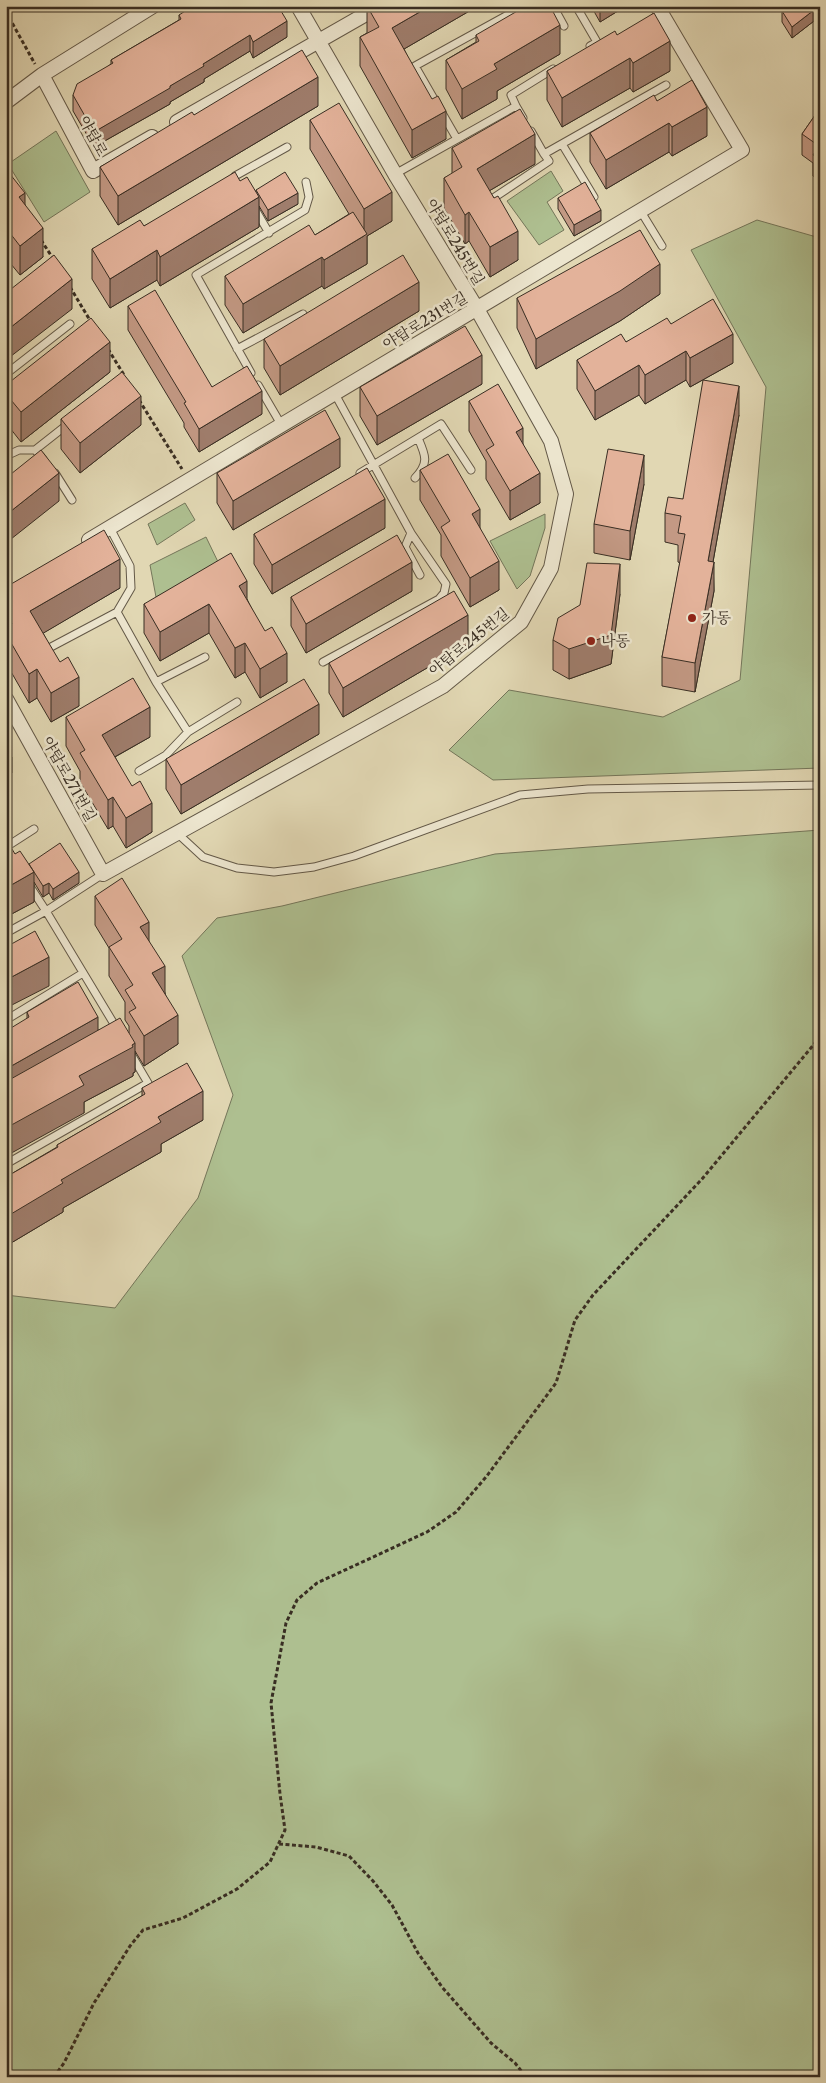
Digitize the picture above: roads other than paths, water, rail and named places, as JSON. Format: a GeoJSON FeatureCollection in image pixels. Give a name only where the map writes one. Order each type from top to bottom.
{"type":"FeatureCollection","features":[{"type":"Feature","properties":{"kind":"street"},"geometry":{"type":"LineString","coordinates":[[6,102],[42,75],[153,6]]}},
{"type":"Feature","properties":{"kind":"street","name":"야탑로245번길"},"geometry":{"type":"LineString","coordinates":[[103,874],[443,686],[521,622],[551,568],[566,494],[551,442],[477,309],[395,174],[298,6]]}},
{"type":"Feature","properties":{"kind":"street"},"geometry":{"type":"LineString","coordinates":[[318,41],[380,6]]}},
{"type":"Feature","properties":{"kind":"street","name":"야탑로231번길"},"geometry":{"type":"LineString","coordinates":[[75,548],[742,150],[657,6]]}},
{"type":"Feature","properties":{"kind":"street","name":"야탑로"},"geometry":{"type":"LineString","coordinates":[[42,75],[92,171],[318,41]]}},
{"type":"Feature","properties":{"kind":"street","name":"야탑로271번길"},"geometry":{"type":"LineString","coordinates":[[6,700],[103,874]]}},
{"type":"Feature","properties":{"kind":"lane"},"geometry":{"type":"LineString","coordinates":[[457,139],[415,66],[524,6]]}},
{"type":"Feature","properties":{"kind":"lane"},"geometry":{"type":"LineString","coordinates":[[553,6],[564,26]]}},
{"type":"Feature","properties":{"kind":"lane"},"geometry":{"type":"LineString","coordinates":[[576,6],[597,42],[581,52]]}},
{"type":"Feature","properties":{"kind":"lane"},"geometry":{"type":"LineString","coordinates":[[494,209],[488,201],[548,160],[511,95],[558,66]]}},
{"type":"Feature","properties":{"kind":"lane"},"geometry":{"type":"LineString","coordinates":[[544,154],[666,85]]}},
{"type":"Feature","properties":{"kind":"lane"},"geometry":{"type":"LineString","coordinates":[[395,174],[516,106]]}},
{"type":"Feature","properties":{"kind":"lane"},"geometry":{"type":"LineString","coordinates":[[562,144],[594,197]]}},
{"type":"Feature","properties":{"kind":"lane"},"geometry":{"type":"LineString","coordinates":[[226,181],[288,147]]}},
{"type":"Feature","properties":{"kind":"lane"},"geometry":{"type":"LineString","coordinates":[[235,176],[240,184]]}},
{"type":"Feature","properties":{"kind":"lane"},"geometry":{"type":"LineString","coordinates":[[282,426],[196,275],[305,210],[309,197],[306,182]]}},
{"type":"Feature","properties":{"kind":"lane"},"geometry":{"type":"LineString","coordinates":[[250,200],[269,233]]}},
{"type":"Feature","properties":{"kind":"lane"},"geometry":{"type":"LineString","coordinates":[[640,210],[662,246]]}},
{"type":"Feature","properties":{"kind":"lane"},"geometry":{"type":"LineString","coordinates":[[237,348],[303,314]]}},
{"type":"Feature","properties":{"kind":"lane"},"geometry":{"type":"LineString","coordinates":[[6,374],[70,324]]}},
{"type":"Feature","properties":{"kind":"lane"},"geometry":{"type":"LineString","coordinates":[[323,662],[439,599],[444,593],[446,584],[411,534],[335,394]]}},
{"type":"Feature","properties":{"kind":"lane"},"geometry":{"type":"LineString","coordinates":[[6,456],[19,450],[35,450],[74,419]]}},
{"type":"Feature","properties":{"kind":"lane"},"geometry":{"type":"LineString","coordinates":[[350,480],[441,424],[471,470]]}},
{"type":"Feature","properties":{"kind":"lane"},"geometry":{"type":"LineString","coordinates":[[415,478],[423,470],[425,454],[418,438]]}},
{"type":"Feature","properties":{"kind":"lane"},"geometry":{"type":"LineString","coordinates":[[35,450],[51,467],[72,500]]}},
{"type":"Feature","properties":{"kind":"lane"},"geometry":{"type":"LineString","coordinates":[[51,647],[117,612],[131,588],[130,566],[110,528]]}},
{"type":"Feature","properties":{"kind":"lane"},"geometry":{"type":"LineString","coordinates":[[411,534],[405,547],[420,575]]}},
{"type":"Feature","properties":{"kind":"lane"},"geometry":{"type":"LineString","coordinates":[[117,612],[156,682],[188,732]]}},
{"type":"Feature","properties":{"kind":"lane"},"geometry":{"type":"LineString","coordinates":[[156,682],[206,657]]}},
{"type":"Feature","properties":{"kind":"lane"},"geometry":{"type":"LineString","coordinates":[[139,771],[166,755],[188,732],[237,702]]}},
{"type":"Feature","properties":{"kind":"lane"},"geometry":{"type":"LineString","coordinates":[[176,833],[203,857],[237,868],[274,872],[314,867],[354,856],[520,795],[588,789],[820,786]]}},
{"type":"Feature","properties":{"kind":"lane"},"geometry":{"type":"LineString","coordinates":[[11,857],[6,848],[34,829]]}},
{"type":"Feature","properties":{"kind":"lane"},"geometry":{"type":"LineString","coordinates":[[6,933],[46,912],[103,874]]}},
{"type":"Feature","properties":{"kind":"lane"},"geometry":{"type":"LineString","coordinates":[[26,880],[122,1038]]}},
{"type":"Feature","properties":{"kind":"lane"},"geometry":{"type":"LineString","coordinates":[[6,1020],[83,973]]}},
{"type":"Feature","properties":{"kind":"lane"},"geometry":{"type":"LineString","coordinates":[[6,1164],[148,1083],[126,1046]]}},
{"type":"Feature","properties":{"kind":"place","name":"가동"},"geometry":{"type":"Point","coordinates":[692,618]}},
{"type":"Feature","properties":{"kind":"place","name":"나동"},"geometry":{"type":"Point","coordinates":[591,641]}}]}
